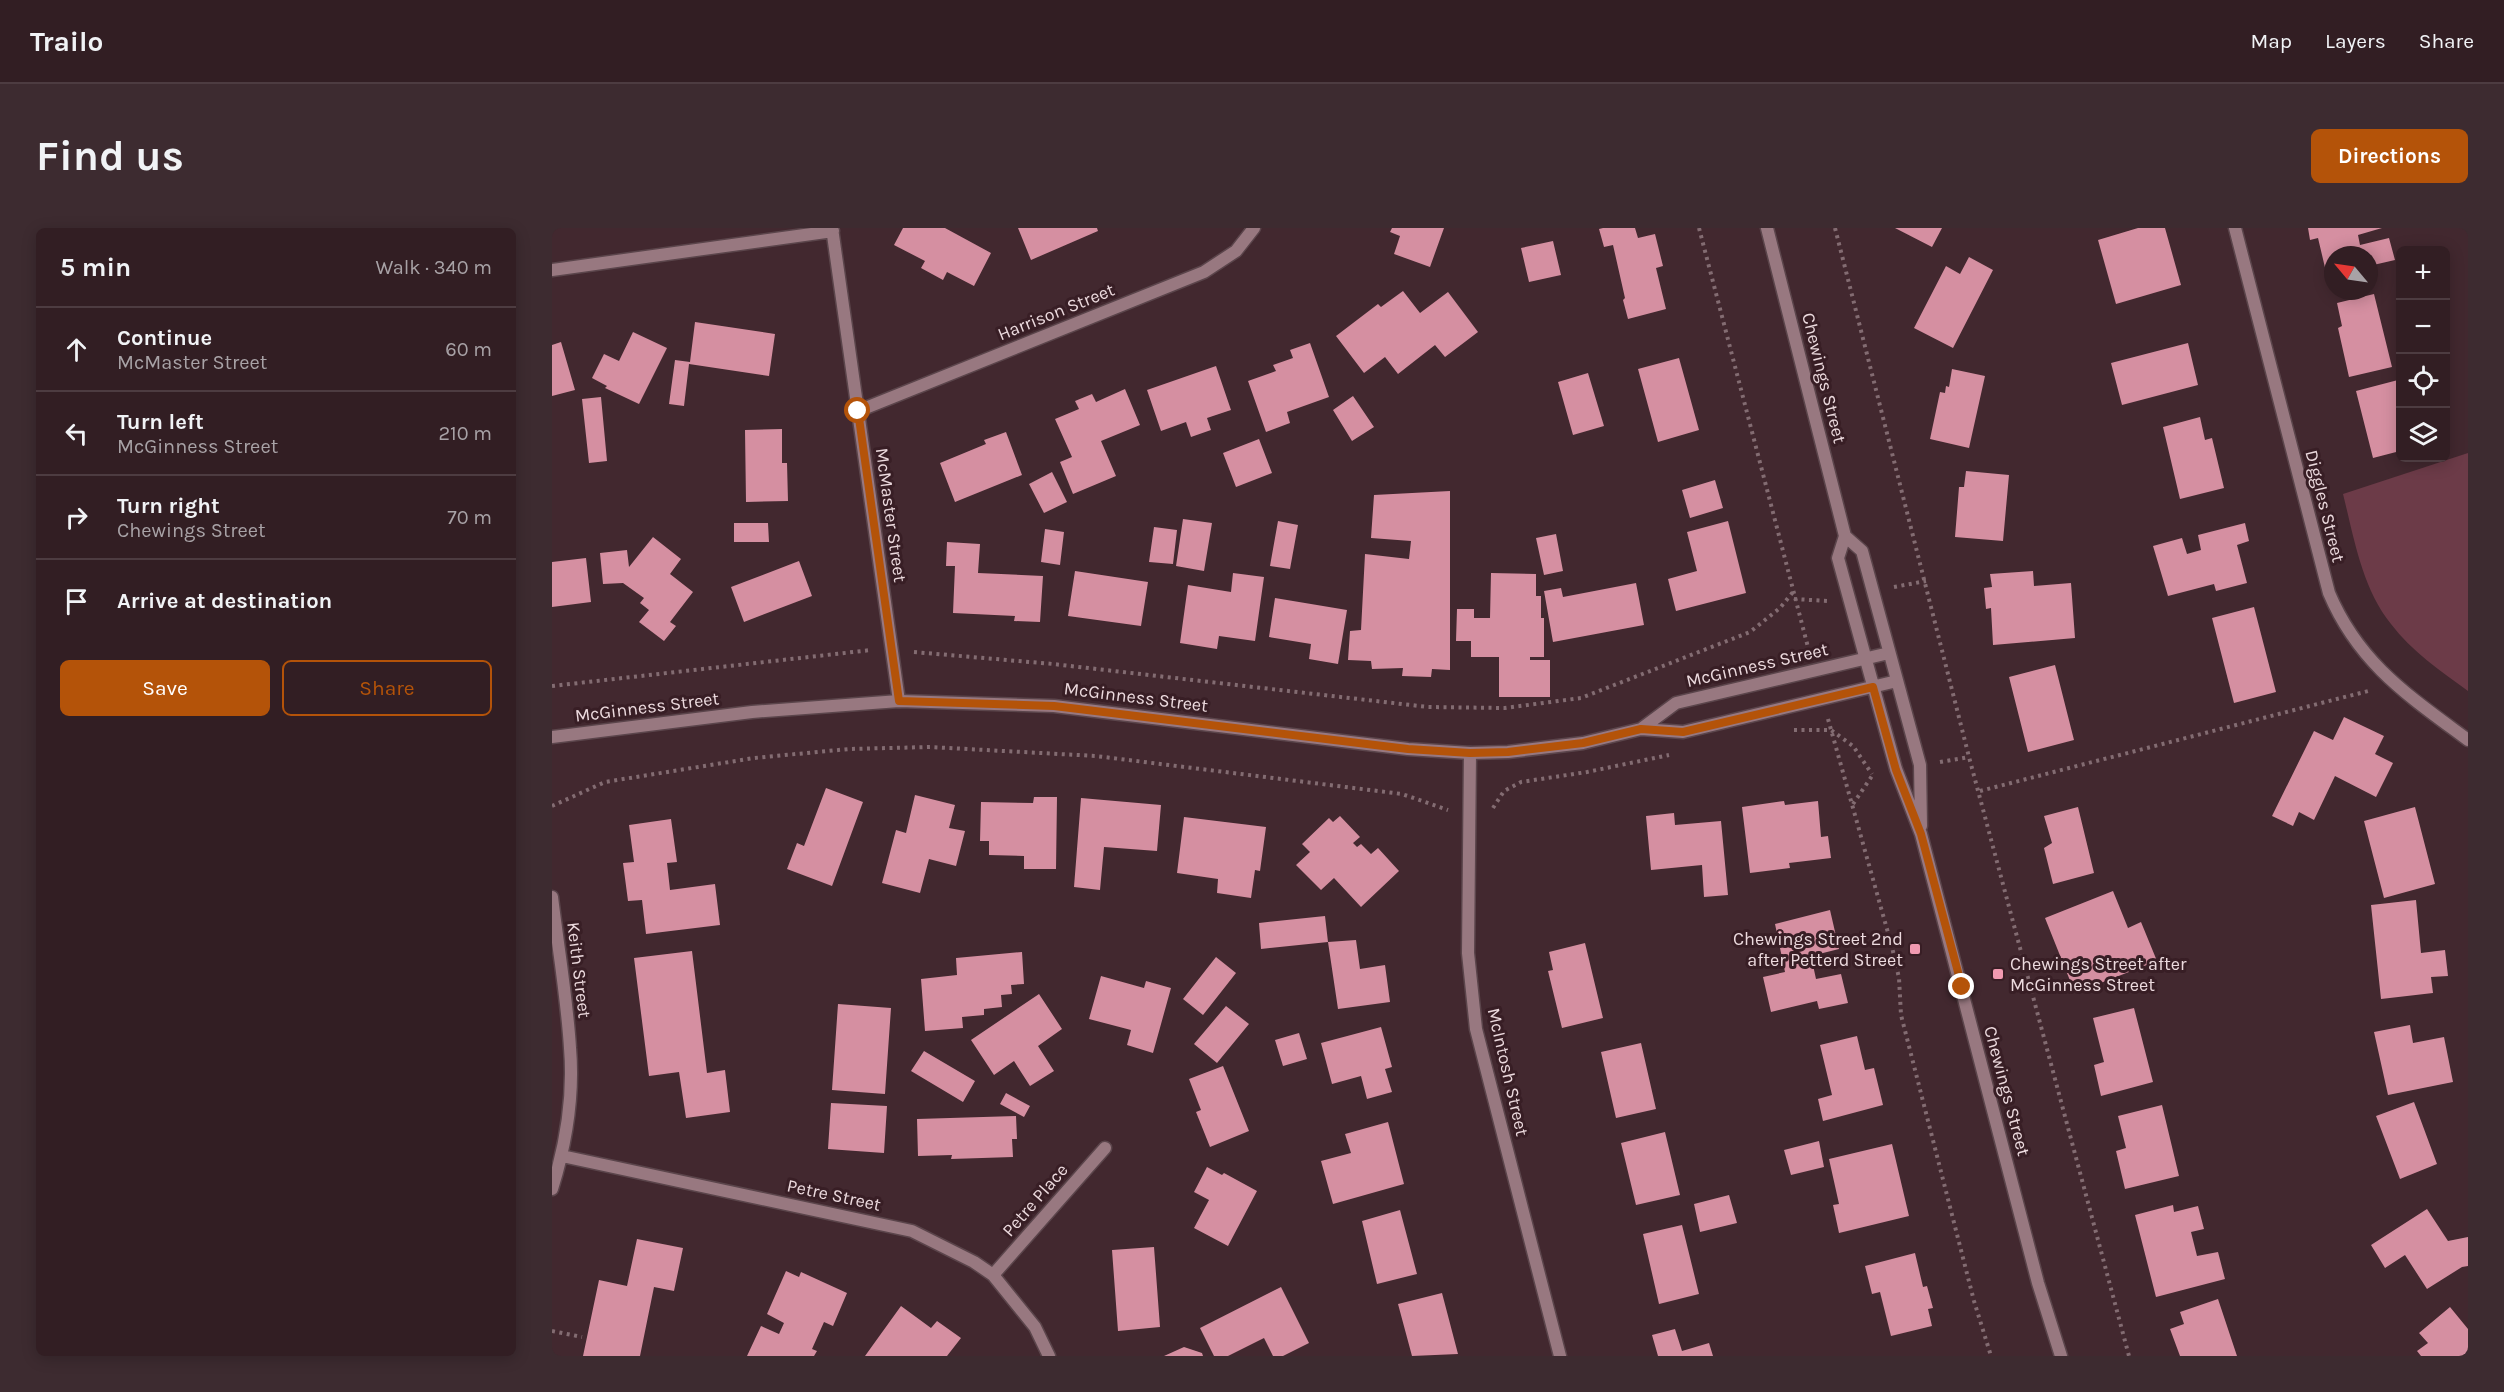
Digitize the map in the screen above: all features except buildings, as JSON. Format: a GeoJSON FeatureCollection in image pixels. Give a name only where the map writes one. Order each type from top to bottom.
{"type":"FeatureCollection","features":[{"type":"Feature","properties":{"kind":"street","name":"Harrison Street"},"geometry":{"type":"LineString","coordinates":[[858,411],[1204,272],[1236,251],[1254,228]]}},
{"type":"Feature","properties":{"kind":"street","name":"Chewings Street"},"geometry":{"type":"LineString","coordinates":[[1767,228],[1845,536],[1838,558],[1896,770],[1921,834],[2038,1283],[2061,1356]]}},
{"type":"Feature","properties":{"kind":"street","name":"Diggles Street"},"geometry":{"type":"LineString","coordinates":[[2235,228],[2329,593],[2338,615],[2364,654],[2394,685],[2468,740]]}},
{"type":"Feature","properties":{"kind":"street","name":"McMaster Street"},"geometry":{"type":"LineString","coordinates":[[832,229],[899,701]]}},
{"type":"Feature","properties":{"kind":"street"},"geometry":{"type":"LineString","coordinates":[[552,270],[832,229]]}},
{"type":"Feature","properties":{"kind":"street","name":"Chewings Street"},"geometry":{"type":"LineString","coordinates":[[1845,536],[1862,551],[1920,765],[1921,834]]}},
{"type":"Feature","properties":{"kind":"street","name":"McGinness Street"},"geometry":{"type":"LineString","coordinates":[[1641,729],[1676,703],[1889,652]]}},
{"type":"Feature","properties":{"kind":"street","name":"McGinness Street"},"geometry":{"type":"LineString","coordinates":[[552,737],[752,712],[899,701],[1054,706],[1408,749],[1470,753],[1508,752],[1583,743],[1641,729],[1683,732],[1897,681]]}},
{"type":"Feature","properties":{"kind":"street","name":"McIntosh Street"},"geometry":{"type":"LineString","coordinates":[[1470,753],[1468,953],[1476,1029],[1560,1356]]}},
{"type":"Feature","properties":{"kind":"street","name":"Keith Street"},"geometry":{"type":"LineString","coordinates":[[552,897],[571,1050],[568,1121],[562,1156],[552,1189]]}},
{"type":"Feature","properties":{"kind":"street","name":"Petre Place"},"geometry":{"type":"LineString","coordinates":[[993,1275],[1105,1148]]}},
{"type":"Feature","properties":{"kind":"street","name":"Petre Street"},"geometry":{"type":"LineString","coordinates":[[562,1156],[912,1231],[974,1262],[993,1275],[1035,1327],[1049,1356]]}},
{"type":"Feature","properties":{"kind":"path"},"geometry":{"type":"LineString","coordinates":[[1699,228],[1794,599],[1815,670]]}},
{"type":"Feature","properties":{"kind":"path"},"geometry":{"type":"LineString","coordinates":[[1835,228],[1969,757],[1980,791],[2129,1356]]}},
{"type":"Feature","properties":{"kind":"path"},"geometry":{"type":"LineString","coordinates":[[914,652],[1053,664],[1428,707],[1506,708],[1581,698],[1750,632],[1780,608],[1793,592]]}},
{"type":"Feature","properties":{"kind":"path"},"geometry":{"type":"LineString","coordinates":[[1794,599],[1827,601]]}},
{"type":"Feature","properties":{"kind":"path"},"geometry":{"type":"LineString","coordinates":[[552,686],[867,650]]}},
{"type":"Feature","properties":{"kind":"path"},"geometry":{"type":"LineString","coordinates":[[1980,791],[2394,685]]}},
{"type":"Feature","properties":{"kind":"path"},"geometry":{"type":"LineString","coordinates":[[1823,698],[1899,978],[1904,1026],[1974,1301],[1992,1356]]}},
{"type":"Feature","properties":{"kind":"path"},"geometry":{"type":"LineString","coordinates":[[1793,730],[1831,729],[1853,746],[1872,774],[1853,804]]}},
{"type":"Feature","properties":{"kind":"path"},"geometry":{"type":"LineString","coordinates":[[552,806],[605,782],[754,758],[849,749],[930,747],[1096,756],[1402,794],[1449,811]]}},
{"type":"Feature","properties":{"kind":"path"},"geometry":{"type":"LineString","coordinates":[[1491,811],[1504,791],[1521,782],[1587,772],[1679,753]]}},
{"type":"Feature","properties":{"kind":"path"},"geometry":{"type":"LineString","coordinates":[[552,1331],[582,1337]]}},
{"type":"Feature","properties":{"kind":"shaded area"},"geometry":{"type":"Polygon","coordinates":[[[2468,453],[2468,691],[2417,652],[2399,634],[2381,610],[2360,562],[2343,494],[2441,462],[2450,462],[2450,459],[2468,453]]]}},
{"type":"Feature","properties":{"kind":"place","name":"Chewings Street 2nd after Petterd Street"},"geometry":{"type":"Point","coordinates":[1915,949]}},
{"type":"Feature","properties":{"kind":"place","name":"Chewings Street after McGinness Street"},"geometry":{"type":"Point","coordinates":[1998,974]}},
{"type":"Feature","properties":{"kind":"route"},"geometry":{"type":"LineString","coordinates":[[858,411],[899,701],[1054,706],[1408,749],[1470,753],[1508,752],[1583,743],[1641,729],[1683,732],[1873,687],[1896,770],[1921,834],[1962,987]]}}]}
